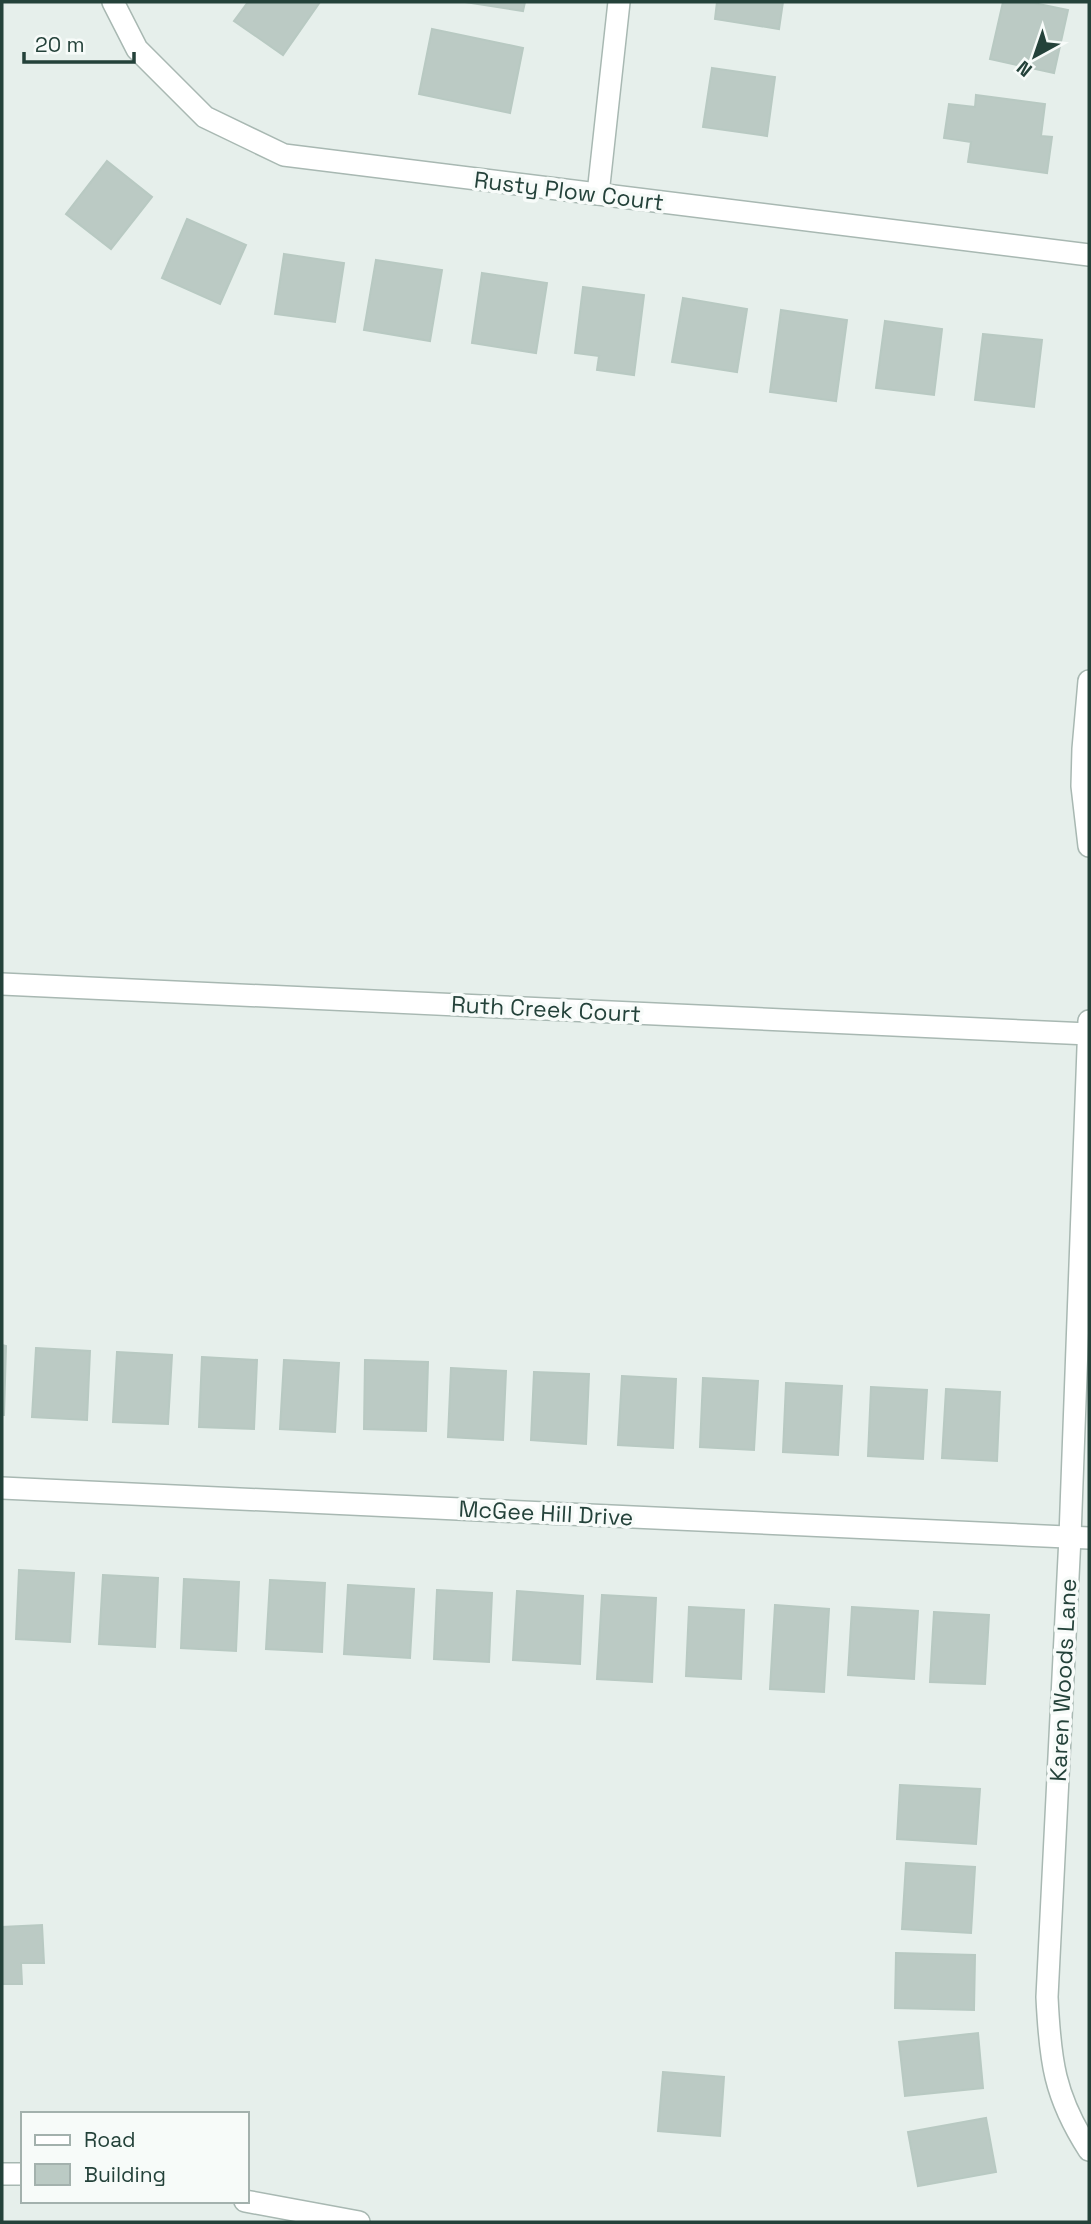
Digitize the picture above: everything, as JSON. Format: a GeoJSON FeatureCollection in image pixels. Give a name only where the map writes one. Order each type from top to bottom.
{"type":"FeatureCollection","features":[{"type":"Feature","properties":{"kind":"street","name":"Rusty Plow Court"},"geometry":{"type":"LineString","coordinates":[[113,2],[137,49],[205,117],[284,155],[1089,255]]}},
{"type":"Feature","properties":{"kind":"street"},"geometry":{"type":"LineString","coordinates":[[598,194],[619,2]]}},
{"type":"Feature","properties":{"kind":"street"},"geometry":{"type":"LineString","coordinates":[[1089,681],[1083,749],[1083,786],[1089,846]]}},
{"type":"Feature","properties":{"kind":"street","name":"Ruth Creek Court"},"geometry":{"type":"LineString","coordinates":[[2,984],[1089,1034]]}},
{"type":"Feature","properties":{"kind":"street","name":"Karen Woods Lane"},"geometry":{"type":"LineString","coordinates":[[1089,1021],[1080,1538],[1047,1997],[1049,2046],[1056,2084],[1089,2150]]}},
{"type":"Feature","properties":{"kind":"street","name":"McGee Hill Drive"},"geometry":{"type":"LineString","coordinates":[[2,1488],[1080,1538]]}},
{"type":"Feature","properties":{"kind":"street"},"geometry":{"type":"LineString","coordinates":[[2,2174],[21,2174]]}},
{"type":"Feature","properties":{"kind":"street"},"geometry":{"type":"LineString","coordinates":[[248,2202],[359,2222]]}},
{"type":"Feature","properties":{"kind":"building"},"geometry":{"type":"Polygon","coordinates":[[[248,2],[320,2],[283,55],[234,21],[248,2]]]}},
{"type":"Feature","properties":{"kind":"building"},"geometry":{"type":"Polygon","coordinates":[[[465,2],[525,2],[523,11],[465,2]]]}},
{"type":"Feature","properties":{"kind":"building"},"geometry":{"type":"Polygon","coordinates":[[[717,2],[783,2],[779,29],[715,19],[717,2]]]}},
{"type":"Feature","properties":{"kind":"building"},"geometry":{"type":"Polygon","coordinates":[[[1003,2],[1029,2],[1068,10],[1054,73],[990,59],[1003,2]]]}},
{"type":"Feature","properties":{"kind":"building"},"geometry":{"type":"Polygon","coordinates":[[[432,29],[523,48],[510,113],[419,94],[432,29]]]}},
{"type":"Feature","properties":{"kind":"building"},"geometry":{"type":"Polygon","coordinates":[[[712,68],[775,77],[767,136],[703,127],[712,68]]]}},
{"type":"Feature","properties":{"kind":"building"},"geometry":{"type":"Polygon","coordinates":[[[976,95],[1045,104],[1041,136],[1052,137],[1047,173],[968,162],[971,142],[944,138],[949,104],[975,107],[976,95]]]}},
{"type":"Feature","properties":{"kind":"building"},"geometry":{"type":"Polygon","coordinates":[[[107,161],[152,197],[111,249],[66,214],[107,161]]]}},
{"type":"Feature","properties":{"kind":"building"},"geometry":{"type":"Polygon","coordinates":[[[187,219],[246,245],[220,304],[162,278],[187,219]]]}},
{"type":"Feature","properties":{"kind":"building"},"geometry":{"type":"Polygon","coordinates":[[[284,254],[344,263],[335,322],[275,314],[284,254]]]}},
{"type":"Feature","properties":{"kind":"building"},"geometry":{"type":"Polygon","coordinates":[[[376,260],[442,270],[430,341],[364,330],[376,260]]]}},
{"type":"Feature","properties":{"kind":"building"},"geometry":{"type":"Polygon","coordinates":[[[482,273],[547,283],[536,353],[472,343],[482,273]]]}},
{"type":"Feature","properties":{"kind":"building"},"geometry":{"type":"Polygon","coordinates":[[[583,287],[644,295],[634,375],[597,370],[599,356],[575,353],[583,287]]]}},
{"type":"Feature","properties":{"kind":"building"},"geometry":{"type":"Polygon","coordinates":[[[683,298],[747,309],[737,372],[672,362],[683,298]]]}},
{"type":"Feature","properties":{"kind":"building"},"geometry":{"type":"Polygon","coordinates":[[[781,310],[847,320],[836,401],[770,392],[781,310]]]}},
{"type":"Feature","properties":{"kind":"building"},"geometry":{"type":"Polygon","coordinates":[[[885,321],[942,329],[934,395],[876,388],[885,321]]]}},
{"type":"Feature","properties":{"kind":"building"},"geometry":{"type":"Polygon","coordinates":[[[983,334],[1042,340],[1034,407],[975,400],[983,334]]]}},
{"type":"Feature","properties":{"kind":"building"},"geometry":{"type":"Polygon","coordinates":[[[2,1345],[6,1346],[4,1415],[2,1415],[2,1345]]]}},
{"type":"Feature","properties":{"kind":"building"},"geometry":{"type":"Polygon","coordinates":[[[36,1348],[90,1351],[87,1420],[32,1417],[36,1348]]]}},
{"type":"Feature","properties":{"kind":"building"},"geometry":{"type":"Polygon","coordinates":[[[117,1352],[172,1355],[168,1424],[113,1422],[117,1352]]]}},
{"type":"Feature","properties":{"kind":"building"},"geometry":{"type":"Polygon","coordinates":[[[202,1357],[257,1360],[254,1429],[199,1427],[202,1357]]]}},
{"type":"Feature","properties":{"kind":"building"},"geometry":{"type":"Polygon","coordinates":[[[284,1360],[339,1363],[335,1432],[280,1429],[284,1360]]]}},
{"type":"Feature","properties":{"kind":"building"},"geometry":{"type":"Polygon","coordinates":[[[365,1360],[428,1362],[426,1431],[364,1429],[365,1360]]]}},
{"type":"Feature","properties":{"kind":"building"},"geometry":{"type":"Polygon","coordinates":[[[451,1368],[506,1371],[503,1440],[448,1437],[451,1368]]]}},
{"type":"Feature","properties":{"kind":"building"},"geometry":{"type":"Polygon","coordinates":[[[534,1372],[589,1374],[586,1444],[531,1440],[534,1372]]]}},
{"type":"Feature","properties":{"kind":"building"},"geometry":{"type":"Polygon","coordinates":[[[622,1376],[676,1379],[673,1448],[618,1445],[622,1376]]]}},
{"type":"Feature","properties":{"kind":"building"},"geometry":{"type":"Polygon","coordinates":[[[703,1378],[758,1381],[754,1450],[700,1447],[703,1378]]]}},
{"type":"Feature","properties":{"kind":"building"},"geometry":{"type":"Polygon","coordinates":[[[786,1383],[842,1386],[838,1455],[783,1452],[786,1383]]]}},
{"type":"Feature","properties":{"kind":"building"},"geometry":{"type":"Polygon","coordinates":[[[871,1387],[927,1390],[923,1459],[868,1456],[871,1387]]]}},
{"type":"Feature","properties":{"kind":"building"},"geometry":{"type":"Polygon","coordinates":[[[946,1389],[1000,1392],[997,1461],[942,1458],[946,1389]]]}},
{"type":"Feature","properties":{"kind":"building"},"geometry":{"type":"Polygon","coordinates":[[[19,1570],[74,1573],[70,1642],[16,1639],[19,1570]]]}},
{"type":"Feature","properties":{"kind":"building"},"geometry":{"type":"Polygon","coordinates":[[[103,1575],[158,1578],[155,1647],[99,1644],[103,1575]]]}},
{"type":"Feature","properties":{"kind":"building"},"geometry":{"type":"Polygon","coordinates":[[[184,1579],[239,1582],[236,1651],[181,1648],[184,1579]]]}},
{"type":"Feature","properties":{"kind":"building"},"geometry":{"type":"Polygon","coordinates":[[[270,1580],[325,1583],[322,1652],[266,1649],[270,1580]]]}},
{"type":"Feature","properties":{"kind":"building"},"geometry":{"type":"Polygon","coordinates":[[[348,1585],[414,1589],[410,1658],[344,1654],[348,1585]]]}},
{"type":"Feature","properties":{"kind":"building"},"geometry":{"type":"Polygon","coordinates":[[[437,1590],[492,1593],[489,1662],[434,1659],[437,1590]]]}},
{"type":"Feature","properties":{"kind":"building"},"geometry":{"type":"Polygon","coordinates":[[[517,1591],[583,1596],[580,1664],[513,1660],[517,1591]]]}},
{"type":"Feature","properties":{"kind":"building"},"geometry":{"type":"Polygon","coordinates":[[[602,1595],[656,1598],[652,1682],[597,1679],[602,1595]]]}},
{"type":"Feature","properties":{"kind":"building"},"geometry":{"type":"Polygon","coordinates":[[[775,1605],[829,1609],[824,1692],[770,1689],[775,1605]]]}},
{"type":"Feature","properties":{"kind":"building"},"geometry":{"type":"Polygon","coordinates":[[[689,1607],[744,1610],[741,1679],[686,1676],[689,1607]]]}},
{"type":"Feature","properties":{"kind":"building"},"geometry":{"type":"Polygon","coordinates":[[[852,1607],[918,1611],[914,1679],[848,1675],[852,1607]]]}},
{"type":"Feature","properties":{"kind":"building"},"geometry":{"type":"Polygon","coordinates":[[[934,1612],[989,1615],[985,1684],[930,1682],[934,1612]]]}},
{"type":"Feature","properties":{"kind":"building"},"geometry":{"type":"Polygon","coordinates":[[[900,1785],[980,1789],[976,1844],[897,1839],[900,1785]]]}},
{"type":"Feature","properties":{"kind":"building"},"geometry":{"type":"Polygon","coordinates":[[[906,1863],[975,1867],[971,1933],[902,1929],[906,1863]]]}},
{"type":"Feature","properties":{"kind":"building"},"geometry":{"type":"Polygon","coordinates":[[[42,1925],[44,1963],[21,1963],[22,1984],[2,1984],[2,1927],[42,1925]]]}},
{"type":"Feature","properties":{"kind":"building"},"geometry":{"type":"Polygon","coordinates":[[[896,1953],[975,1955],[974,2010],[895,2008],[896,1953]]]}},
{"type":"Feature","properties":{"kind":"building"},"geometry":{"type":"Polygon","coordinates":[[[978,2033],[983,2088],[905,2096],[899,2042],[978,2033]]]}},
{"type":"Feature","properties":{"kind":"building"},"geometry":{"type":"Polygon","coordinates":[[[663,2072],[724,2077],[720,2136],[658,2131],[663,2072]]]}},
{"type":"Feature","properties":{"kind":"building"},"geometry":{"type":"Polygon","coordinates":[[[986,2118],[996,2172],[918,2186],[908,2132],[986,2118]]]}}]}
